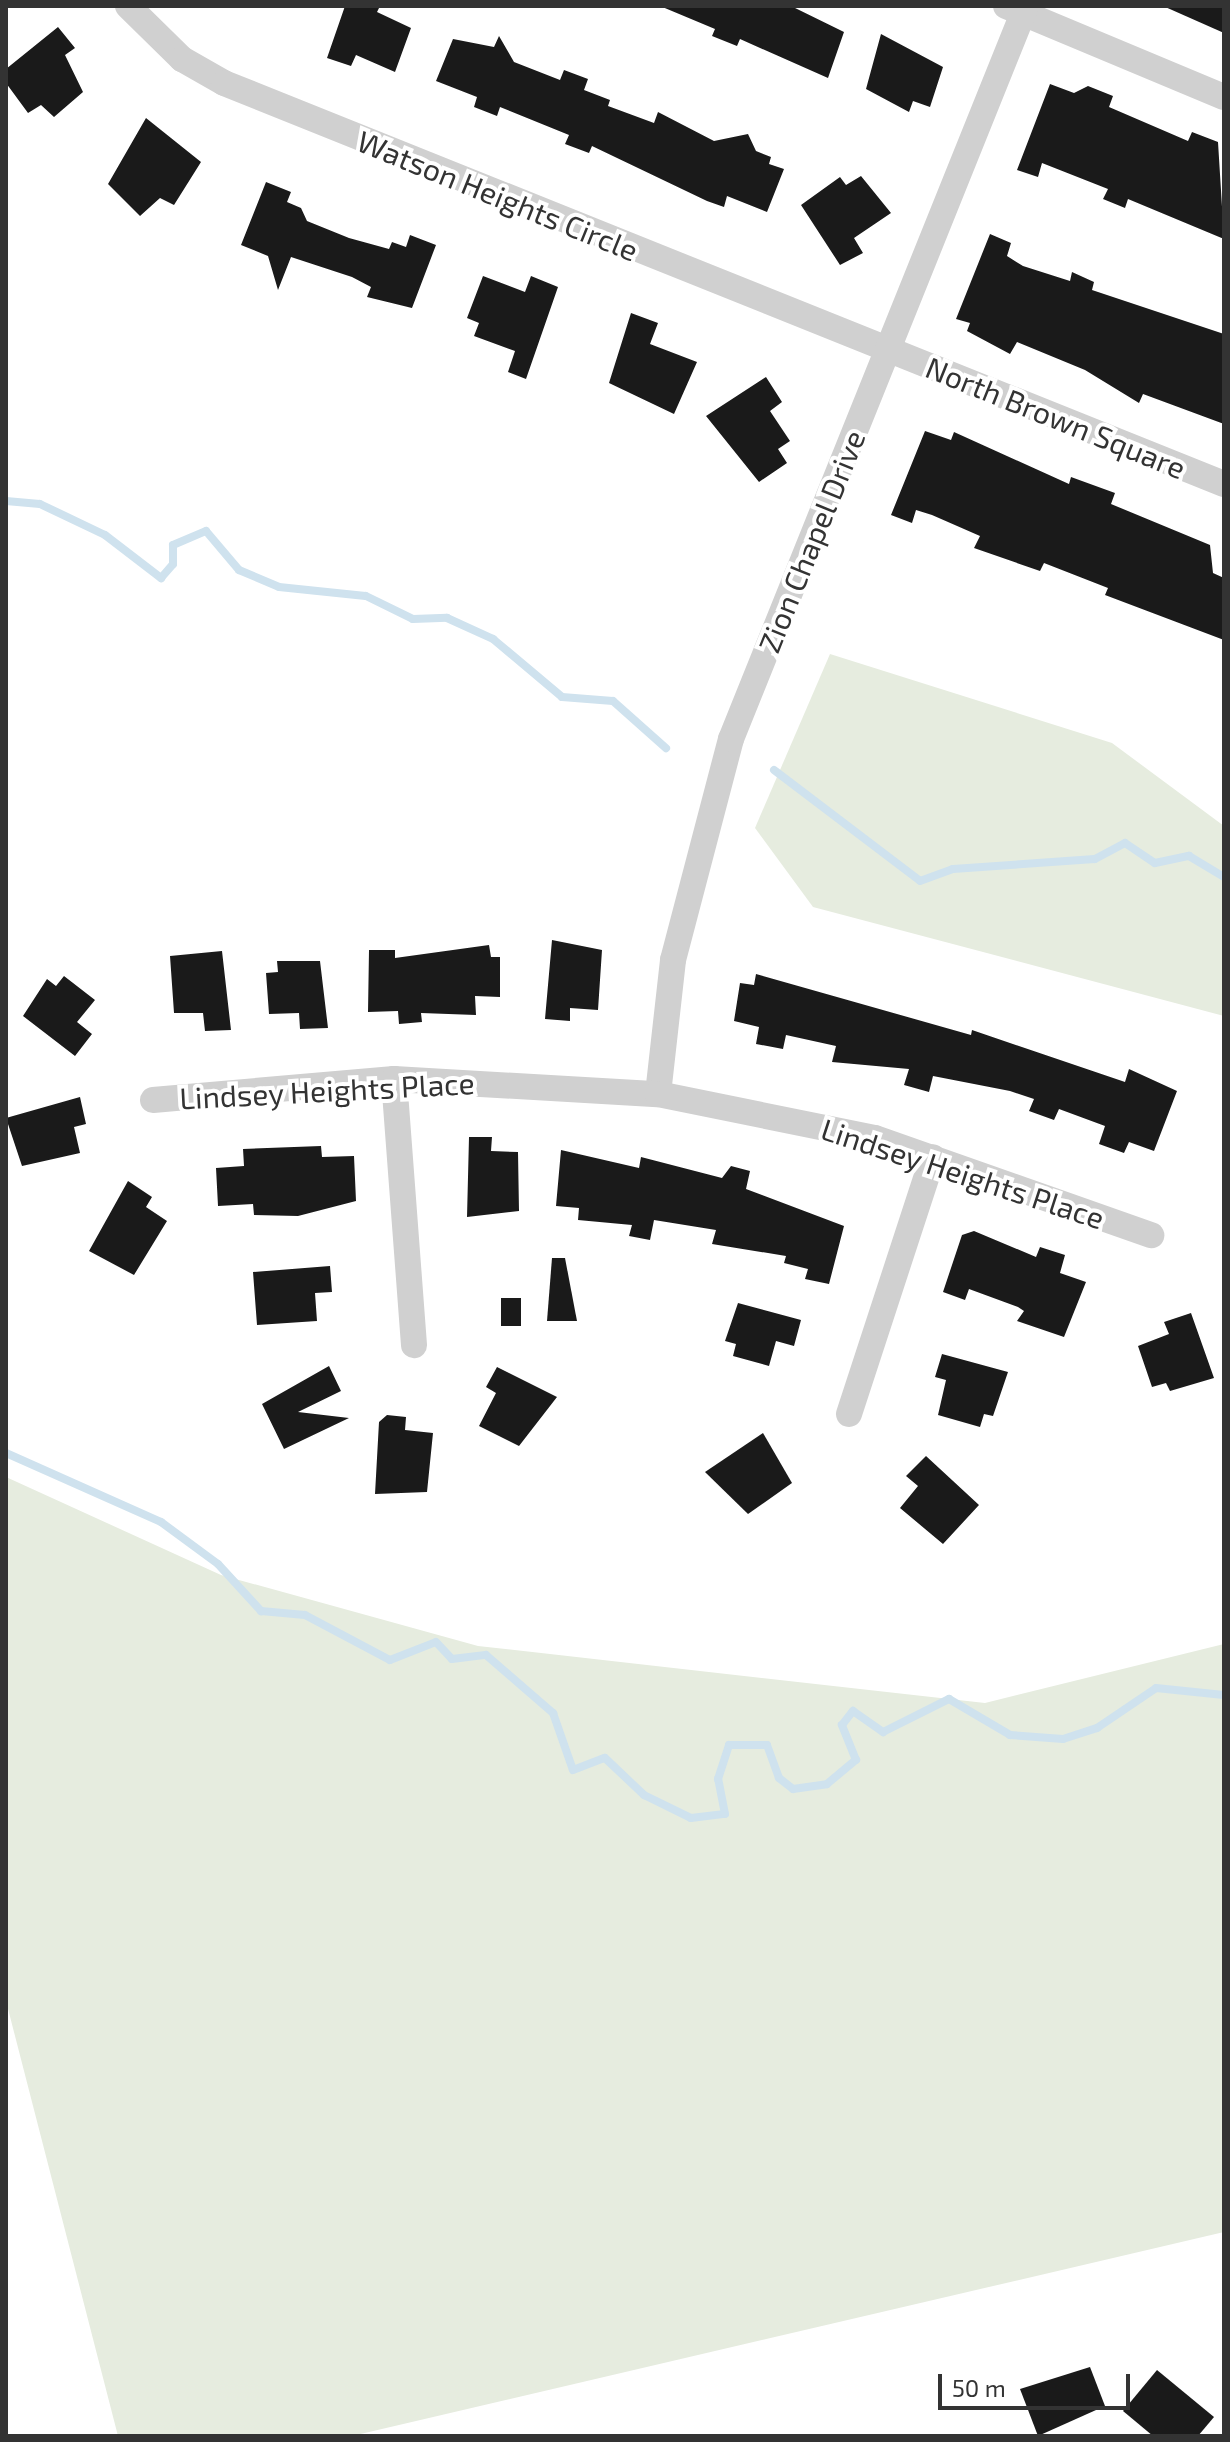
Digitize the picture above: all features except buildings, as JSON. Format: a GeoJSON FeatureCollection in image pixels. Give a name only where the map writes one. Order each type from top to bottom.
{"type":"FeatureCollection","features":[{"type":"Feature","properties":{"kind":"street","name":"Watson Heights Circle"},"geometry":{"type":"LineString","coordinates":[[128,6],[182,59],[224,83],[887,351]]}},
{"type":"Feature","properties":{"kind":"street","name":"Zion Chapel Drive"},"geometry":{"type":"LineString","coordinates":[[658,1094],[673,960],[705,818],[1018,8]]}},
{"type":"Feature","properties":{"kind":"street"},"geometry":{"type":"LineString","coordinates":[[1018,8],[1224,97]]}},
{"type":"Feature","properties":{"kind":"street","name":"North Brown Square"},"geometry":{"type":"LineString","coordinates":[[887,351],[1224,484]]}},
{"type":"Feature","properties":{"kind":"street"},"geometry":{"type":"LineString","coordinates":[[394,1079],[414,1345]]}},
{"type":"Feature","properties":{"kind":"street","name":"Lindsey Heights Place"},"geometry":{"type":"LineString","coordinates":[[153,1100],[394,1079],[658,1094],[875,1138],[1151,1235]]}},
{"type":"Feature","properties":{"kind":"street"},"geometry":{"type":"LineString","coordinates":[[849,1414],[933,1157]]}},
{"type":"Feature","properties":{"kind":"shaded area"},"geometry":{"type":"Polygon","coordinates":[[[830,654],[1112,743],[1224,826],[1224,1016],[813,907],[755,828],[830,654]]]}},
{"type":"Feature","properties":{"kind":"shaded area"},"geometry":{"type":"Polygon","coordinates":[[[6,1477],[221,1575],[478,1646],[985,1703],[1224,1644],[1224,2232],[352,2436],[118,2436],[6,2001],[6,1477]]]}},
{"type":"Feature","properties":{"kind":"waterway"},"geometry":{"type":"LineString","coordinates":[[6,501],[40,504],[105,535],[161,578],[173,564],[173,545],[206,531],[239,570],[279,587],[366,596],[413,619],[447,618],[493,639],[562,697],[613,701],[666,748]]}},
{"type":"Feature","properties":{"kind":"waterway"},"geometry":{"type":"LineString","coordinates":[[774,770],[920,881],[953,869],[1095,859],[1125,843],[1155,863],[1189,856],[1224,877]]}},
{"type":"Feature","properties":{"kind":"waterway"},"geometry":{"type":"LineString","coordinates":[[6,1453],[161,1522],[218,1564],[261,1611],[305,1615],[390,1660],[436,1642],[452,1659],[486,1655],[553,1713],[573,1770],[605,1758],[644,1795],[691,1818],[725,1814],[718,1779],[729,1745],[767,1745],[779,1778],[793,1789],[827,1784],[856,1760],[842,1725],[853,1711],[883,1732],[949,1699],[1010,1735],[1063,1739],[1097,1728],[1156,1688],[1224,1695]]}}]}
